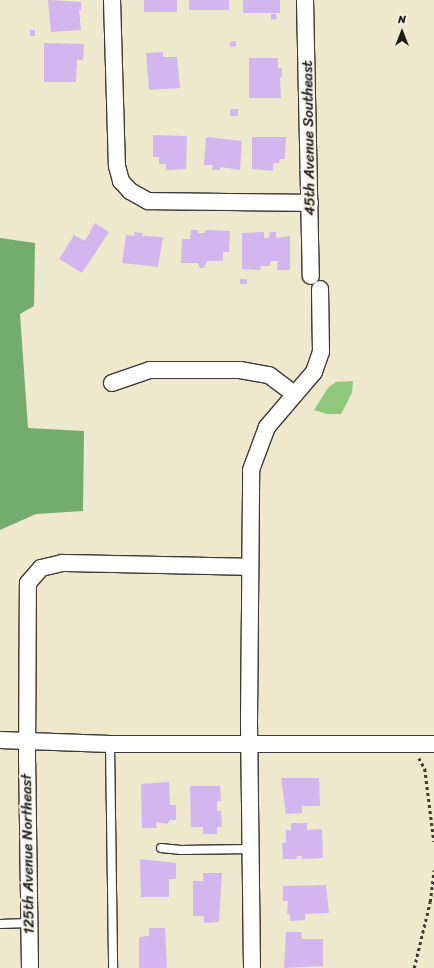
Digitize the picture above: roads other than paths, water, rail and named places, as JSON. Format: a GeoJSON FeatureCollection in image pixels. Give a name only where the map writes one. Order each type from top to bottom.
{"type":"FeatureCollection","features":[{"type":"Feature","properties":{"kind":"street"},"geometry":{"type":"LineString","coordinates":[[112,0],[117,166],[121,181],[130,191],[148,201],[310,203]]}},
{"type":"Feature","properties":{"kind":"street","name":"45th Avenue Southeast"},"geometry":{"type":"LineString","coordinates":[[252,968],[249,744],[249,567],[251,470],[267,427],[312,375],[321,352],[310,203],[305,0]]}},
{"type":"Feature","properties":{"kind":"street"},"geometry":{"type":"LineString","coordinates":[[112,383],[150,370],[240,370],[270,375],[294,394]]}},
{"type":"Feature","properties":{"kind":"street","name":"125th Avenue Northeast"},"geometry":{"type":"LineString","coordinates":[[30,968],[27,740],[28,583],[41,568],[62,563],[249,567]]}},
{"type":"Feature","properties":{"kind":"street"},"geometry":{"type":"LineString","coordinates":[[0,740],[110,744],[434,744]]}},
{"type":"Feature","properties":{"kind":"lane"},"geometry":{"type":"LineString","coordinates":[[110,744],[113,968]]}},
{"type":"Feature","properties":{"kind":"lane"},"geometry":{"type":"LineString","coordinates":[[161,848],[251,849]]}},
{"type":"Feature","properties":{"kind":"lane"},"geometry":{"type":"LineString","coordinates":[[0,924],[30,923]]}}]}
